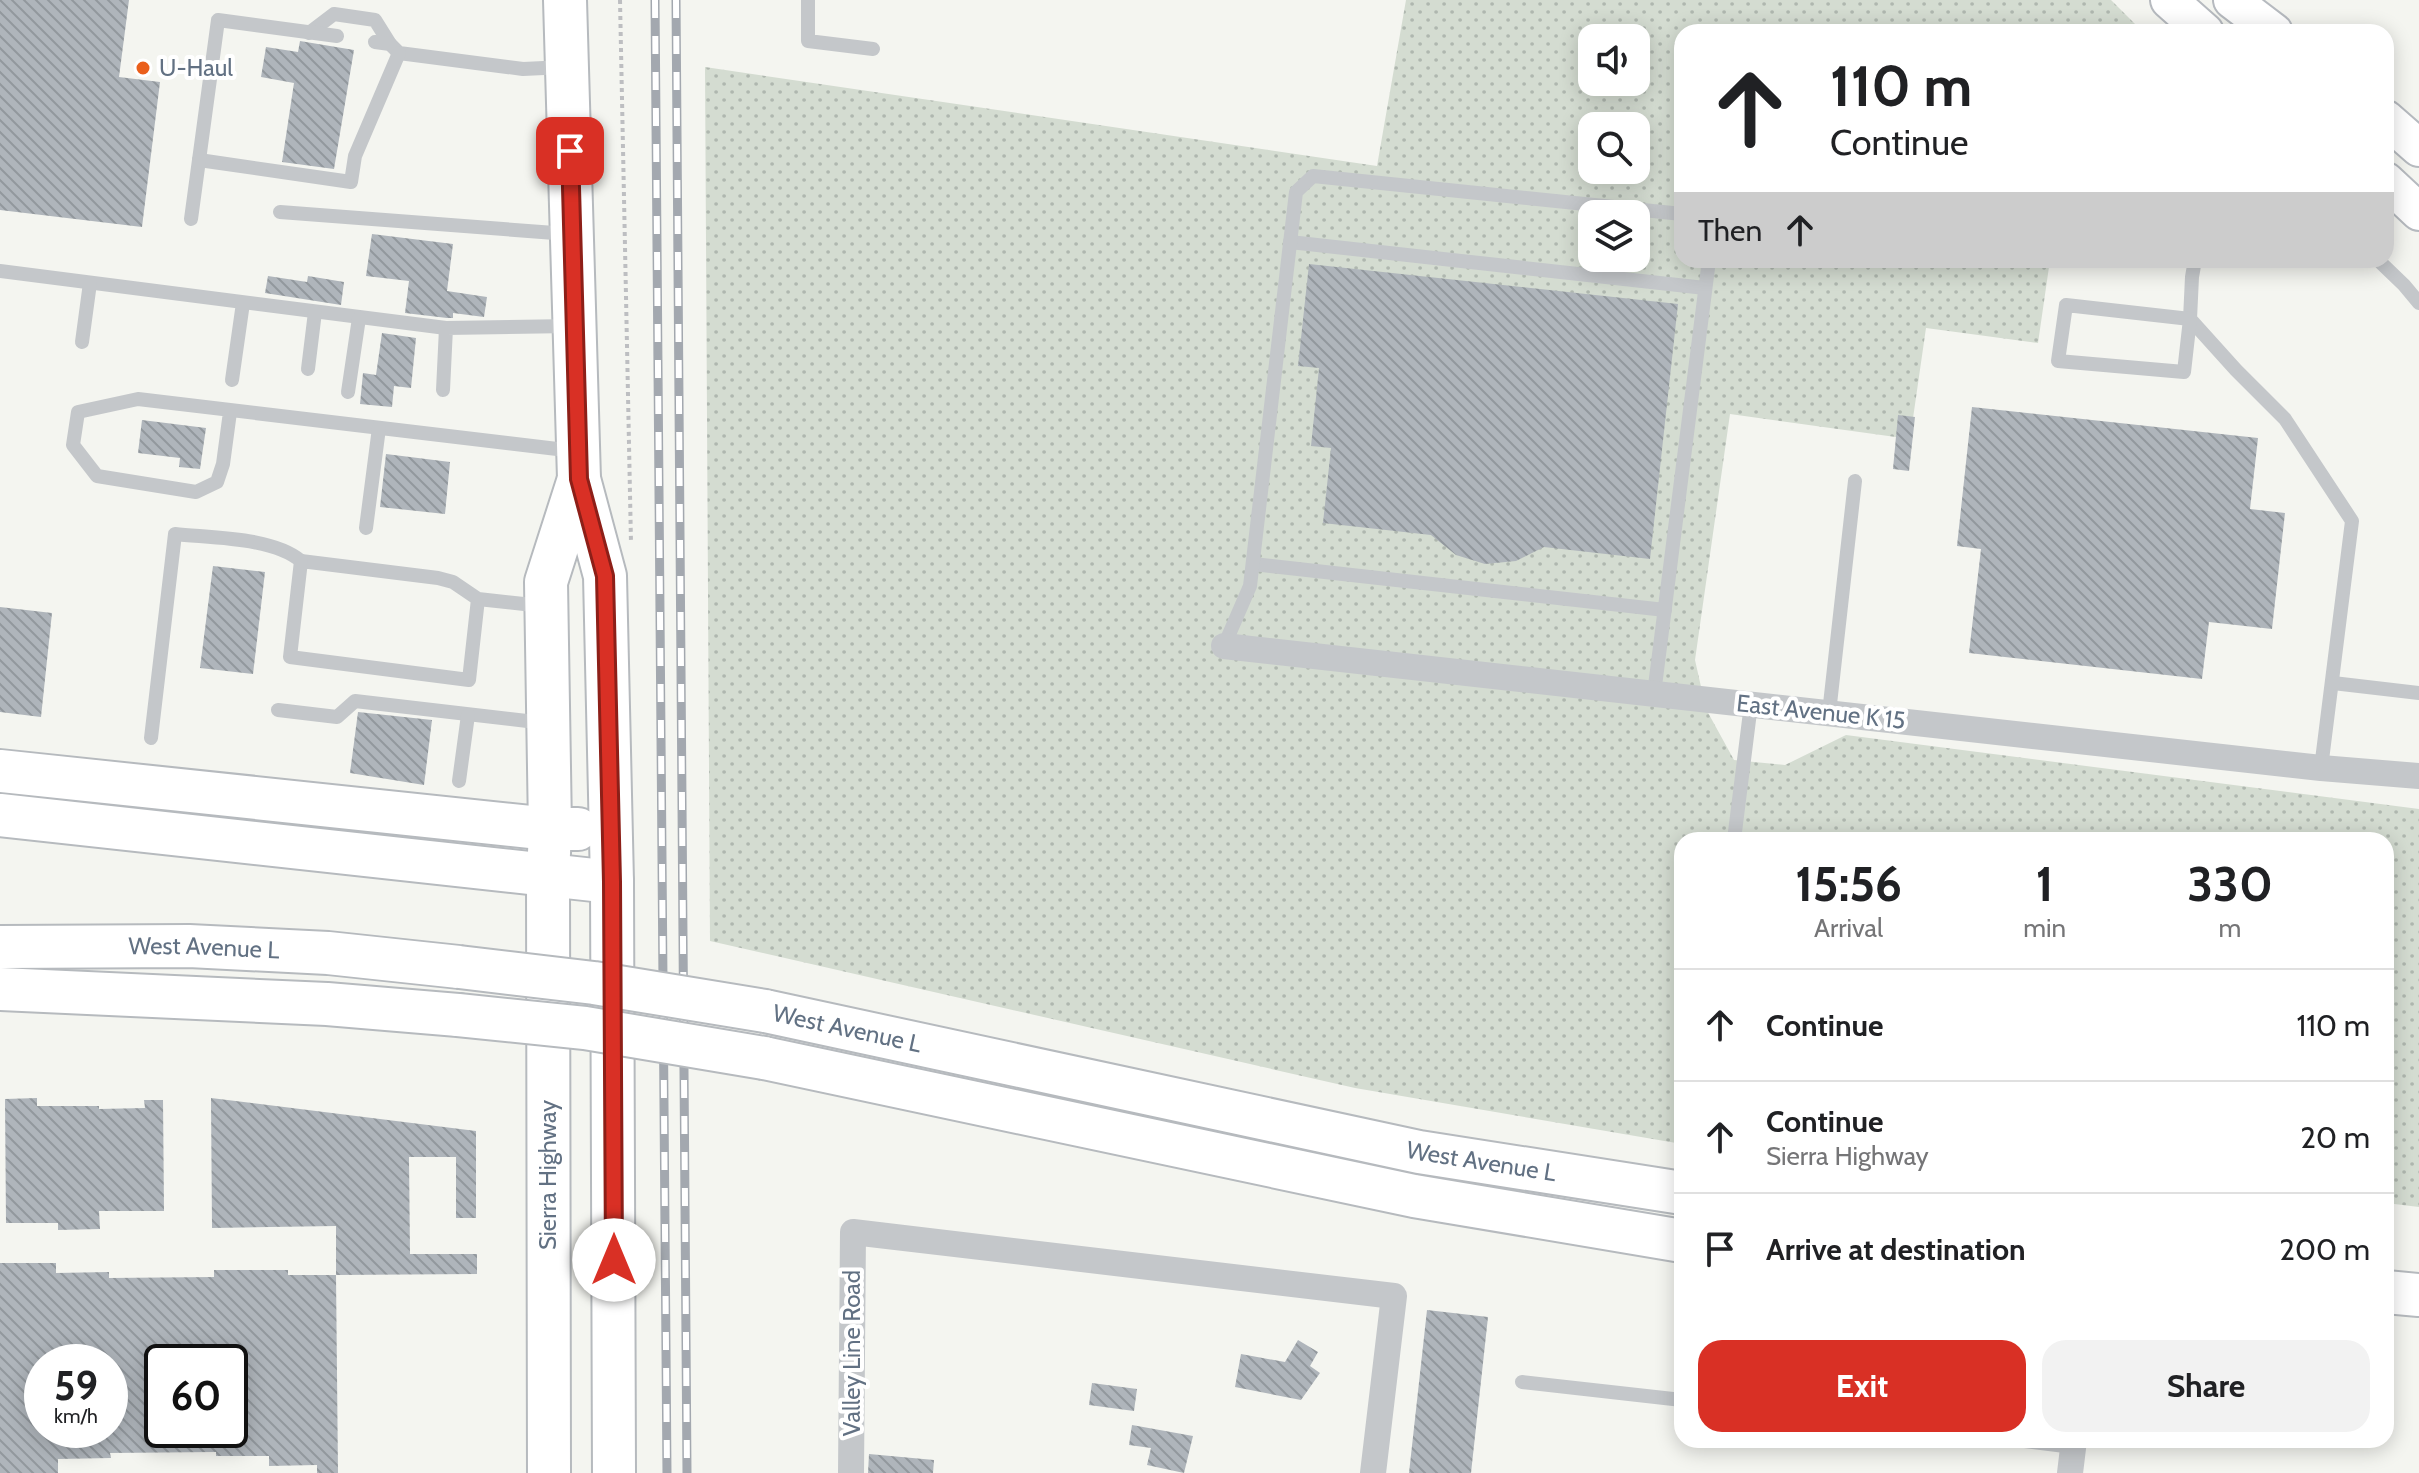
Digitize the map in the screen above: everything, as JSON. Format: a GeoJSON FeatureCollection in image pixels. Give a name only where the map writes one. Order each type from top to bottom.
{"type":"FeatureCollection","features":[{"type":"Feature","properties":{"kind":"main road"},"geometry":{"type":"LineString","coordinates":[[565,0],[578,465],[605,576],[612,882],[614,1473]]}},
{"type":"Feature","properties":{"kind":"main road"},"geometry":{"type":"LineString","coordinates":[[2169,0],[2196,24]]}},
{"type":"Feature","properties":{"kind":"main road"},"geometry":{"type":"LineString","coordinates":[[2232,0],[2264,24]]}},
{"type":"Feature","properties":{"kind":"main road"},"geometry":{"type":"LineString","coordinates":[[2394,126],[2419,148]]}},
{"type":"Feature","properties":{"kind":"main road"},"geometry":{"type":"LineString","coordinates":[[2394,189],[2419,212]]}},
{"type":"Feature","properties":{"kind":"main road"},"geometry":{"type":"LineString","coordinates":[[550,829],[546,582],[578,465]]}},
{"type":"Feature","properties":{"kind":"main road"},"geometry":{"type":"LineString","coordinates":[[0,771],[550,829],[611,830]]}},
{"type":"Feature","properties":{"kind":"main road"},"geometry":{"type":"LineString","coordinates":[[0,815],[612,882]]}},
{"type":"Feature","properties":{"kind":"main road","name":"Sierra Highway"},"geometry":{"type":"LineString","coordinates":[[549,1473],[550,829]]}},
{"type":"Feature","properties":{"kind":"main road"},"geometry":{"type":"LineString","coordinates":[[0,933],[123,947]]}},
{"type":"Feature","properties":{"kind":"main road","name":"West Avenue L"},"geometry":{"type":"LineString","coordinates":[[0,947],[189,946],[323,952],[594,983],[765,1011],[1419,1152],[1674,1192]]}},
{"type":"Feature","properties":{"kind":"main road","name":"West Avenue L"},"geometry":{"type":"LineString","coordinates":[[0,989],[327,1004],[585,1028],[764,1058],[1414,1196],[1674,1240]]}},
{"type":"Feature","properties":{"kind":"main road"},"geometry":{"type":"LineString","coordinates":[[0,1000],[178,995]]}},
{"type":"Feature","properties":{"kind":"main road"},"geometry":{"type":"LineString","coordinates":[[2394,1289],[2419,1285]]}},
{"type":"Feature","properties":{"kind":"main road"},"geometry":{"type":"LineString","coordinates":[[2394,1291],[2419,1295]]}},
{"type":"Feature","properties":{"kind":"street","name":"East Avenue K 15"},"geometry":{"type":"LineString","coordinates":[[1224,646],[2321,768],[2419,776]]}},
{"type":"Feature","properties":{"kind":"street","name":"Valley Line Road"},"geometry":{"type":"LineString","coordinates":[[851,1473],[853,1232],[1394,1296],[1373,1473]]}},
{"type":"Feature","properties":{"kind":"lane"},"geometry":{"type":"LineString","coordinates":[[808,0],[808,41],[873,49]]}},
{"type":"Feature","properties":{"kind":"lane"},"geometry":{"type":"LineString","coordinates":[[199,160],[351,182],[355,156],[388,46],[375,20],[334,14],[309,33]]}},
{"type":"Feature","properties":{"kind":"lane"},"geometry":{"type":"LineString","coordinates":[[191,219],[218,20],[337,36]]}},
{"type":"Feature","properties":{"kind":"lane"},"geometry":{"type":"LineString","coordinates":[[388,46],[523,69],[568,67]]}},
{"type":"Feature","properties":{"kind":"lane"},"geometry":{"type":"LineString","coordinates":[[1224,646],[1250,586],[1296,192],[1313,176],[1674,213]]}},
{"type":"Feature","properties":{"kind":"lane"},"geometry":{"type":"LineString","coordinates":[[280,212],[573,234]]}},
{"type":"Feature","properties":{"kind":"lane"},"geometry":{"type":"LineString","coordinates":[[1290,242],[1705,288]]}},
{"type":"Feature","properties":{"kind":"lane"},"geometry":{"type":"LineString","coordinates":[[1654,694],[1708,268]]}},
{"type":"Feature","properties":{"kind":"lane"},"geometry":{"type":"LineString","coordinates":[[2194,268],[2190,319],[2184,372],[2058,361],[2066,305],[2190,319],[2285,419],[2352,521],[2321,768]]}},
{"type":"Feature","properties":{"kind":"lane"},"geometry":{"type":"LineString","coordinates":[[2386,268],[2419,303]]}},
{"type":"Feature","properties":{"kind":"lane"},"geometry":{"type":"LineString","coordinates":[[0,271],[446,328],[575,326]]}},
{"type":"Feature","properties":{"kind":"lane"},"geometry":{"type":"LineString","coordinates":[[82,342],[90,283]]}},
{"type":"Feature","properties":{"kind":"lane"},"geometry":{"type":"LineString","coordinates":[[232,380],[243,303]]}},
{"type":"Feature","properties":{"kind":"lane"},"geometry":{"type":"LineString","coordinates":[[308,369],[315,312]]}},
{"type":"Feature","properties":{"kind":"lane"},"geometry":{"type":"LineString","coordinates":[[348,392],[359,318]]}},
{"type":"Feature","properties":{"kind":"lane"},"geometry":{"type":"LineString","coordinates":[[443,390],[446,328]]}},
{"type":"Feature","properties":{"kind":"lane"},"geometry":{"type":"LineString","coordinates":[[230,412],[223,464],[217,482],[196,492],[97,476],[73,445],[78,412],[138,399],[379,428],[578,465]]}},
{"type":"Feature","properties":{"kind":"lane"},"geometry":{"type":"LineString","coordinates":[[366,528],[379,428]]}},
{"type":"Feature","properties":{"kind":"lane"},"geometry":{"type":"LineString","coordinates":[[1829,713],[1855,481]]}},
{"type":"Feature","properties":{"kind":"lane"},"geometry":{"type":"LineString","coordinates":[[151,738],[175,534],[273,546],[290,551],[301,561],[438,578],[453,582],[478,599],[547,606]]}},
{"type":"Feature","properties":{"kind":"lane"},"geometry":{"type":"LineString","coordinates":[[301,561],[290,657],[469,680],[478,599]]}},
{"type":"Feature","properties":{"kind":"lane"},"geometry":{"type":"LineString","coordinates":[[1253,564],[1665,610]]}},
{"type":"Feature","properties":{"kind":"lane"},"geometry":{"type":"LineString","coordinates":[[2333,683],[2419,693]]}},
{"type":"Feature","properties":{"kind":"lane"},"geometry":{"type":"LineString","coordinates":[[278,710],[337,717],[355,701],[549,724]]}},
{"type":"Feature","properties":{"kind":"lane"},"geometry":{"type":"LineString","coordinates":[[1735,832],[1751,704]]}},
{"type":"Feature","properties":{"kind":"lane"},"geometry":{"type":"LineString","coordinates":[[459,781],[468,715]]}},
{"type":"Feature","properties":{"kind":"lane"},"geometry":{"type":"LineString","coordinates":[[1522,1382],[1674,1399]]}},
{"type":"Feature","properties":{"kind":"lane"},"geometry":{"type":"LineString","coordinates":[[2051,1448],[2073,1453]]}},
{"type":"Feature","properties":{"kind":"shaded area"},"geometry":{"type":"Polygon","coordinates":[[[1406,0],[2111,0],[2135,24],[1674,24],[1674,268],[2049,268],[2038,343],[1926,328],[1910,439],[1730,414],[1695,660],[1706,709],[1734,760],[1785,765],[1846,735],[2419,809],[2419,1207],[2394,1204],[2394,832],[1674,832],[1674,1143],[1355,1088],[710,941],[705,67],[1377,166],[1406,0]]]}},
{"type":"Feature","properties":{"kind":"building"},"geometry":{"type":"Polygon","coordinates":[[[0,0],[129,0],[119,77],[160,82],[142,227],[0,210],[0,0]]]}},
{"type":"Feature","properties":{"kind":"building"},"geometry":{"type":"Polygon","coordinates":[[[300,41],[354,50],[334,169],[282,162],[294,83],[261,77],[266,47],[298,52],[300,41]]]}},
{"type":"Feature","properties":{"kind":"building"},"geometry":{"type":"Polygon","coordinates":[[[372,234],[453,244],[447,291],[487,297],[484,317],[453,313],[453,318],[447,318],[405,313],[409,281],[366,276],[372,234]]]}},
{"type":"Feature","properties":{"kind":"building"},"geometry":{"type":"Polygon","coordinates":[[[1309,264],[1678,304],[1650,559],[1544,547],[1516,561],[1485,564],[1456,555],[1431,535],[1323,523],[1331,448],[1311,446],[1319,368],[1298,366],[1309,264]]]}},
{"type":"Feature","properties":{"kind":"building"},"geometry":{"type":"Polygon","coordinates":[[[268,276],[307,282],[308,276],[344,282],[341,305],[265,293],[268,276]]]}},
{"type":"Feature","properties":{"kind":"building"},"geometry":{"type":"Polygon","coordinates":[[[382,333],[416,338],[411,388],[394,386],[392,407],[360,404],[363,373],[376,375],[382,333]]]}},
{"type":"Feature","properties":{"kind":"building"},"geometry":{"type":"Polygon","coordinates":[[[1972,407],[2258,438],[2250,509],[2285,513],[2272,629],[2209,622],[2202,679],[1969,653],[1981,549],[1957,546],[1972,407]]]}},
{"type":"Feature","properties":{"kind":"building"},"geometry":{"type":"Polygon","coordinates":[[[1898,415],[1915,417],[1909,471],[1893,469],[1898,415]]]}},
{"type":"Feature","properties":{"kind":"building"},"geometry":{"type":"Polygon","coordinates":[[[142,420],[206,428],[200,469],[179,467],[180,458],[138,453],[142,420]]]}},
{"type":"Feature","properties":{"kind":"building"},"geometry":{"type":"Polygon","coordinates":[[[386,454],[450,462],[445,514],[380,507],[386,454]]]}},
{"type":"Feature","properties":{"kind":"building"},"geometry":{"type":"Polygon","coordinates":[[[213,566],[265,572],[253,674],[200,668],[213,566]]]}},
{"type":"Feature","properties":{"kind":"building"},"geometry":{"type":"Polygon","coordinates":[[[0,607],[52,613],[41,717],[0,712],[0,607]]]}},
{"type":"Feature","properties":{"kind":"building"},"geometry":{"type":"Polygon","coordinates":[[[358,712],[432,720],[424,785],[350,773],[358,712]]]}},
{"type":"Feature","properties":{"kind":"building"},"geometry":{"type":"Polygon","coordinates":[[[37,1098],[37,1106],[99,1106],[99,1109],[145,1108],[144,1100],[163,1100],[164,1211],[99,1211],[100,1229],[58,1230],[58,1223],[6,1223],[5,1099],[37,1098]]]}},
{"type":"Feature","properties":{"kind":"building"},"geometry":{"type":"Polygon","coordinates":[[[211,1098],[476,1131],[476,1218],[456,1218],[456,1157],[409,1157],[410,1254],[477,1254],[477,1274],[336,1275],[336,1226],[212,1228],[211,1098]]]}},
{"type":"Feature","properties":{"kind":"building"},"geometry":{"type":"Polygon","coordinates":[[[0,1263],[56,1263],[56,1273],[109,1272],[109,1278],[214,1277],[214,1270],[288,1270],[288,1275],[336,1275],[338,1473],[317,1473],[317,1465],[269,1466],[269,1456],[216,1456],[216,1452],[110,1453],[111,1458],[58,1459],[58,1473],[0,1473],[0,1263]]]}},
{"type":"Feature","properties":{"kind":"building"},"geometry":{"type":"Polygon","coordinates":[[[1427,1310],[1488,1317],[1471,1473],[1409,1473],[1427,1310]]]}},
{"type":"Feature","properties":{"kind":"building"},"geometry":{"type":"Polygon","coordinates":[[[1298,1340],[1318,1352],[1310,1366],[1320,1373],[1301,1400],[1235,1387],[1241,1354],[1285,1362],[1298,1340]]]}},
{"type":"Feature","properties":{"kind":"building"},"geometry":{"type":"Polygon","coordinates":[[[1092,1383],[1137,1389],[1134,1411],[1089,1405],[1092,1383]]]}},
{"type":"Feature","properties":{"kind":"building"},"geometry":{"type":"Polygon","coordinates":[[[1132,1425],[1193,1436],[1184,1473],[1147,1465],[1151,1448],[1129,1445],[1132,1425]]]}},
{"type":"Feature","properties":{"kind":"building"},"geometry":{"type":"Polygon","coordinates":[[[869,1454],[934,1460],[933,1473],[868,1473],[869,1454]]]}},
{"type":"Feature","properties":{"kind":"railway"},"geometry":{"type":"LineString","coordinates":[[655,0],[667,1473]]}},
{"type":"Feature","properties":{"kind":"railway"},"geometry":{"type":"LineString","coordinates":[[676,0],[687,1473]]}},
{"type":"Feature","properties":{"kind":"place","name":"U-Haul"},"geometry":{"type":"Point","coordinates":[143,68]}},
{"type":"Feature","properties":{"kind":"route"},"geometry":{"type":"LineString","coordinates":[[570,151],[579,479],[605,576],[612,882],[614,1260]]}}]}
